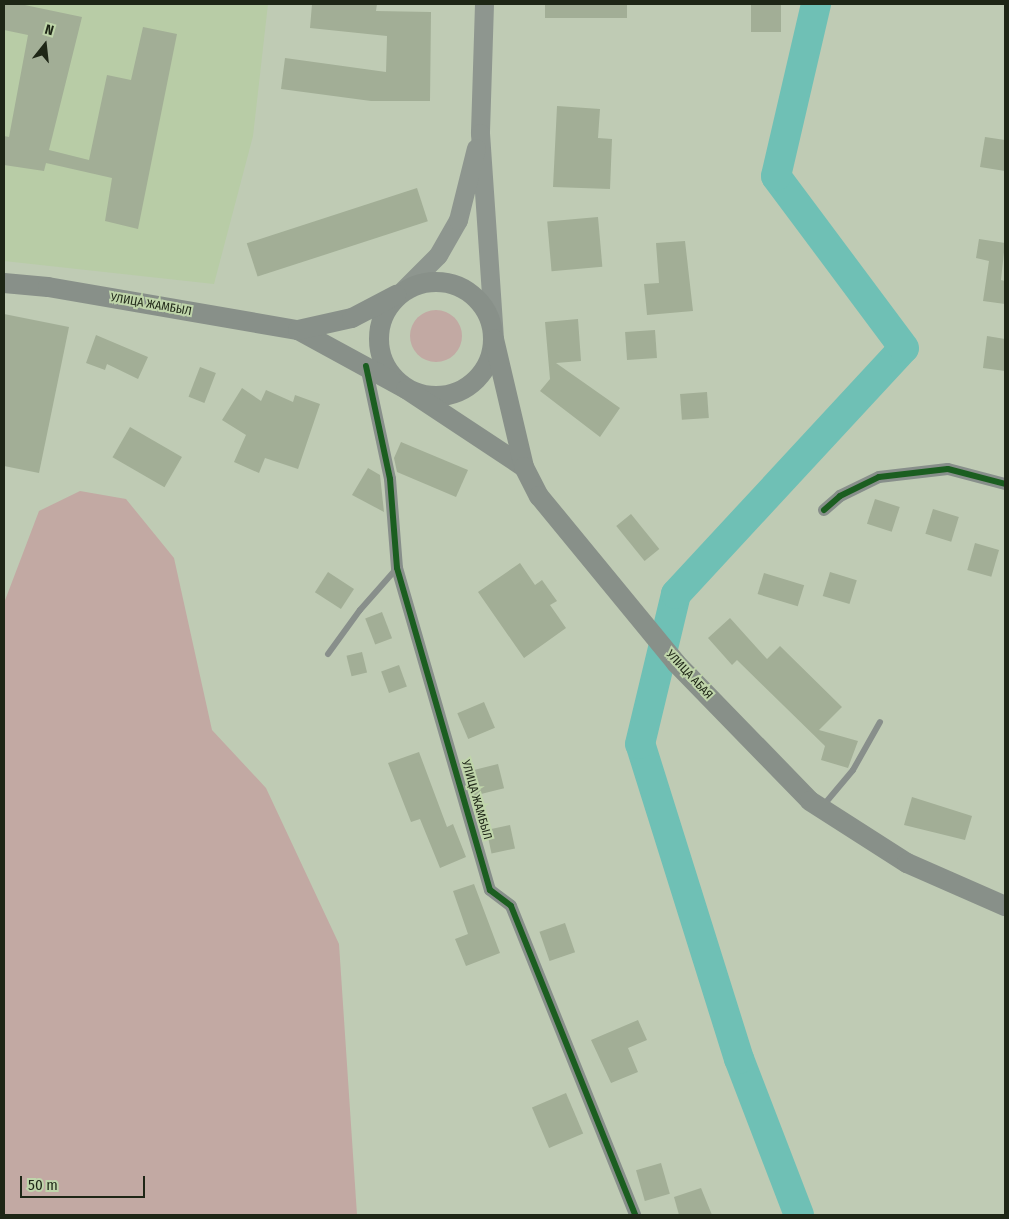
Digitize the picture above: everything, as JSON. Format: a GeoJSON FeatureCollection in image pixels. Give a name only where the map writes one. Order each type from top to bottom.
{"type":"FeatureCollection","features":[{"type":"Feature","properties":{"kind":"main road"},"geometry":{"type":"LineString","coordinates":[[480,133],[458,220],[438,255],[388,306],[380,323],[378,342],[382,360],[392,376],[406,389],[422,395],[440,396],[464,389],[483,372],[491,356],[494,339],[480,133],[484,4]]}},
{"type":"Feature","properties":{"kind":"main road"},"geometry":{"type":"LineString","coordinates":[[402,292],[418,284],[436,281],[454,284],[470,292],[483,305],[491,322],[494,339]]}},
{"type":"Feature","properties":{"kind":"main road","name":"УЛИЦА ЖАМБЫЛ"},"geometry":{"type":"LineString","coordinates":[[4,284],[48,287],[298,330],[406,389],[524,467]]}},
{"type":"Feature","properties":{"kind":"main road","name":"УЛИЦА ЖАМБЫЛ"},"geometry":{"type":"LineString","coordinates":[[298,330],[352,318],[402,292]]}},
{"type":"Feature","properties":{"kind":"main road","name":"УЛИЦА АБАЯ"},"geometry":{"type":"LineString","coordinates":[[494,339],[524,467],[539,496],[676,663],[810,801],[907,863],[1005,906]]}},
{"type":"Feature","properties":{"kind":"street","name":"УЛИЦА ЖАМБЫЛ"},"geometry":{"type":"LineString","coordinates":[[366,366],[390,479],[397,568],[490,890],[511,906],[635,1215]]}},
{"type":"Feature","properties":{"kind":"street"},"geometry":{"type":"LineString","coordinates":[[824,510],[840,496],[879,477],[948,469],[1005,484]]}},
{"type":"Feature","properties":{"kind":"lane"},"geometry":{"type":"LineString","coordinates":[[328,654],[360,610],[397,568]]}},
{"type":"Feature","properties":{"kind":"lane"},"geometry":{"type":"LineString","coordinates":[[821,808],[853,770],[880,722]]}},
{"type":"Feature","properties":{"kind":"shaded area"},"geometry":{"type":"Polygon","coordinates":[[[4,4],[268,4],[253,136],[214,284],[4,261],[4,4]]]}},
{"type":"Feature","properties":{"kind":"shaded area"},"geometry":{"type":"Polygon","coordinates":[[[431,310],[441,310],[455,317],[462,331],[462,341],[455,355],[441,362],[431,362],[421,358],[414,351],[410,341],[410,331],[414,321],[421,314],[431,310]]]}},
{"type":"Feature","properties":{"kind":"shaded area"},"geometry":{"type":"Polygon","coordinates":[[[80,491],[126,499],[174,558],[212,730],[266,788],[339,944],[357,1215],[4,1215],[4,603],[39,511],[80,491]]]}},
{"type":"Feature","properties":{"kind":"building"},"geometry":{"type":"Polygon","coordinates":[[[4,4],[20,4],[82,17],[49,150],[89,160],[107,75],[131,80],[143,27],[177,34],[138,229],[105,221],[112,178],[46,163],[44,171],[4,165],[4,136],[9,137],[28,35],[4,30],[4,4]]]}},
{"type":"Feature","properties":{"kind":"building"},"geometry":{"type":"Polygon","coordinates":[[[312,4],[377,4],[376,11],[431,12],[430,101],[371,101],[281,89],[285,58],[386,72],[387,36],[310,28],[312,4]]]}},
{"type":"Feature","properties":{"kind":"building"},"geometry":{"type":"Polygon","coordinates":[[[545,4],[627,4],[627,18],[545,18],[545,4]]]}},
{"type":"Feature","properties":{"kind":"building"},"geometry":{"type":"Polygon","coordinates":[[[751,4],[781,4],[781,32],[751,32],[751,4]]]}},
{"type":"Feature","properties":{"kind":"building"},"geometry":{"type":"Polygon","coordinates":[[[557,106],[600,109],[598,138],[612,139],[610,189],[553,187],[557,106]]]}},
{"type":"Feature","properties":{"kind":"building"},"geometry":{"type":"Polygon","coordinates":[[[985,137],[1005,140],[1005,171],[980,167],[985,137]]]}},
{"type":"Feature","properties":{"kind":"building"},"geometry":{"type":"Polygon","coordinates":[[[417,188],[428,221],[258,277],[247,243],[417,188]]]}},
{"type":"Feature","properties":{"kind":"building"},"geometry":{"type":"Polygon","coordinates":[[[598,217],[602,267],[552,271],[547,221],[598,217]]]}},
{"type":"Feature","properties":{"kind":"building"},"geometry":{"type":"Polygon","coordinates":[[[979,239],[1005,243],[1001,280],[1005,281],[1005,304],[983,301],[989,261],[976,258],[979,239]]]}},
{"type":"Feature","properties":{"kind":"building"},"geometry":{"type":"Polygon","coordinates":[[[685,241],[693,311],[647,315],[644,284],[659,283],[656,243],[685,241]]]}},
{"type":"Feature","properties":{"kind":"building"},"geometry":{"type":"Polygon","coordinates":[[[4,314],[69,327],[39,473],[4,466],[4,314]]]}},
{"type":"Feature","properties":{"kind":"building"},"geometry":{"type":"Polygon","coordinates":[[[578,319],[581,361],[556,363],[620,408],[600,437],[540,391],[550,379],[545,322],[578,319]]]}},
{"type":"Feature","properties":{"kind":"building"},"geometry":{"type":"Polygon","coordinates":[[[655,330],[657,358],[627,360],[625,332],[655,330]]]}},
{"type":"Feature","properties":{"kind":"building"},"geometry":{"type":"Polygon","coordinates":[[[96,335],[148,357],[138,379],[107,364],[105,370],[86,363],[96,335]]]}},
{"type":"Feature","properties":{"kind":"building"},"geometry":{"type":"Polygon","coordinates":[[[987,336],[1005,339],[1005,371],[983,368],[987,336]]]}},
{"type":"Feature","properties":{"kind":"building"},"geometry":{"type":"Polygon","coordinates":[[[200,367],[216,373],[204,403],[189,397],[200,367]]]}},
{"type":"Feature","properties":{"kind":"building"},"geometry":{"type":"Polygon","coordinates":[[[242,388],[261,401],[266,390],[293,402],[295,395],[320,404],[298,469],[265,458],[259,473],[234,462],[246,435],[222,420],[242,388]]]}},
{"type":"Feature","properties":{"kind":"building"},"geometry":{"type":"Polygon","coordinates":[[[707,392],[709,418],[682,420],[680,394],[707,392]]]}},
{"type":"Feature","properties":{"kind":"building"},"geometry":{"type":"Polygon","coordinates":[[[130,427],[182,457],[164,487],[112,457],[130,427]]]}},
{"type":"Feature","properties":{"kind":"building"},"geometry":{"type":"Polygon","coordinates":[[[401,442],[468,470],[456,497],[397,472],[394,458],[401,442]]]}},
{"type":"Feature","properties":{"kind":"building"},"geometry":{"type":"Polygon","coordinates":[[[368,468],[380,475],[384,512],[352,495],[368,468]]]}},
{"type":"Feature","properties":{"kind":"building"},"geometry":{"type":"Polygon","coordinates":[[[875,499],[900,507],[892,532],[867,524],[875,499]]]}},
{"type":"Feature","properties":{"kind":"building"},"geometry":{"type":"Polygon","coordinates":[[[933,509],[959,517],[951,542],[925,534],[933,509]]]}},
{"type":"Feature","properties":{"kind":"building"},"geometry":{"type":"Polygon","coordinates":[[[631,514],[659,549],[645,561],[616,526],[631,514]]]}},
{"type":"Feature","properties":{"kind":"building"},"geometry":{"type":"Polygon","coordinates":[[[975,543],[999,550],[991,577],[967,570],[975,543]]]}},
{"type":"Feature","properties":{"kind":"building"},"geometry":{"type":"Polygon","coordinates":[[[520,563],[535,585],[542,580],[557,601],[550,605],[566,628],[524,658],[478,592],[520,563]]]}},
{"type":"Feature","properties":{"kind":"building"},"geometry":{"type":"Polygon","coordinates":[[[328,572],[354,589],[341,609],[315,592],[328,572]]]}},
{"type":"Feature","properties":{"kind":"building"},"geometry":{"type":"Polygon","coordinates":[[[830,572],[857,580],[849,604],[823,596],[830,572]]]}},
{"type":"Feature","properties":{"kind":"building"},"geometry":{"type":"Polygon","coordinates":[[[764,573],[804,585],[798,606],[758,594],[764,573]]]}},
{"type":"Feature","properties":{"kind":"building"},"geometry":{"type":"Polygon","coordinates":[[[382,612],[392,638],[375,645],[365,618],[382,612]]]}},
{"type":"Feature","properties":{"kind":"building"},"geometry":{"type":"Polygon","coordinates":[[[730,618],[767,659],[780,646],[842,707],[819,730],[858,741],[848,768],[821,760],[825,746],[737,660],[732,665],[708,638],[730,618]]]}},
{"type":"Feature","properties":{"kind":"building"},"geometry":{"type":"Polygon","coordinates":[[[362,652],[367,672],[352,676],[346,656],[362,652]]]}},
{"type":"Feature","properties":{"kind":"building"},"geometry":{"type":"Polygon","coordinates":[[[399,665],[407,687],[389,693],[381,671],[399,665]]]}},
{"type":"Feature","properties":{"kind":"building"},"geometry":{"type":"Polygon","coordinates":[[[484,702],[495,728],[468,739],[457,713],[484,702]]]}},
{"type":"Feature","properties":{"kind":"building"},"geometry":{"type":"Polygon","coordinates":[[[419,752],[447,827],[453,824],[466,857],[440,868],[420,819],[411,822],[388,763],[419,752]]]}},
{"type":"Feature","properties":{"kind":"building"},"geometry":{"type":"Polygon","coordinates":[[[498,764],[504,788],[474,796],[468,771],[498,764]]]}},
{"type":"Feature","properties":{"kind":"building"},"geometry":{"type":"Polygon","coordinates":[[[912,797],[972,816],[965,840],[904,825],[912,797]]]}},
{"type":"Feature","properties":{"kind":"building"},"geometry":{"type":"Polygon","coordinates":[[[510,825],[515,848],[492,853],[487,830],[510,825]]]}},
{"type":"Feature","properties":{"kind":"building"},"geometry":{"type":"Polygon","coordinates":[[[474,884],[500,953],[466,966],[455,939],[468,934],[453,891],[474,884]]]}},
{"type":"Feature","properties":{"kind":"building"},"geometry":{"type":"Polygon","coordinates":[[[565,923],[575,952],[550,961],[539,932],[565,923]]]}},
{"type":"Feature","properties":{"kind":"building"},"geometry":{"type":"Polygon","coordinates":[[[638,1020],[647,1040],[628,1048],[638,1072],[611,1083],[591,1040],[638,1020]]]}},
{"type":"Feature","properties":{"kind":"building"},"geometry":{"type":"Polygon","coordinates":[[[566,1093],[583,1134],[549,1148],[532,1107],[566,1093]]]}},
{"type":"Feature","properties":{"kind":"building"},"geometry":{"type":"Polygon","coordinates":[[[661,1163],[670,1194],[645,1201],[636,1170],[661,1163]]]}},
{"type":"Feature","properties":{"kind":"building"},"geometry":{"type":"Polygon","coordinates":[[[701,1188],[712,1215],[679,1215],[674,1197],[701,1188]]]}},
{"type":"Feature","properties":{"kind":"waterway"},"geometry":{"type":"LineString","coordinates":[[799,1215],[739,1059],[640,744],[676,594],[904,348],[776,176],[816,4]]}},
{"type":"Feature","properties":{"kind":"cycle path"},"geometry":{"type":"LineString","coordinates":[[366,366],[390,479],[397,568],[490,890],[511,906],[635,1215]]}},
{"type":"Feature","properties":{"kind":"cycle path"},"geometry":{"type":"LineString","coordinates":[[824,510],[840,496],[879,477],[948,469],[1005,484]]}}]}
